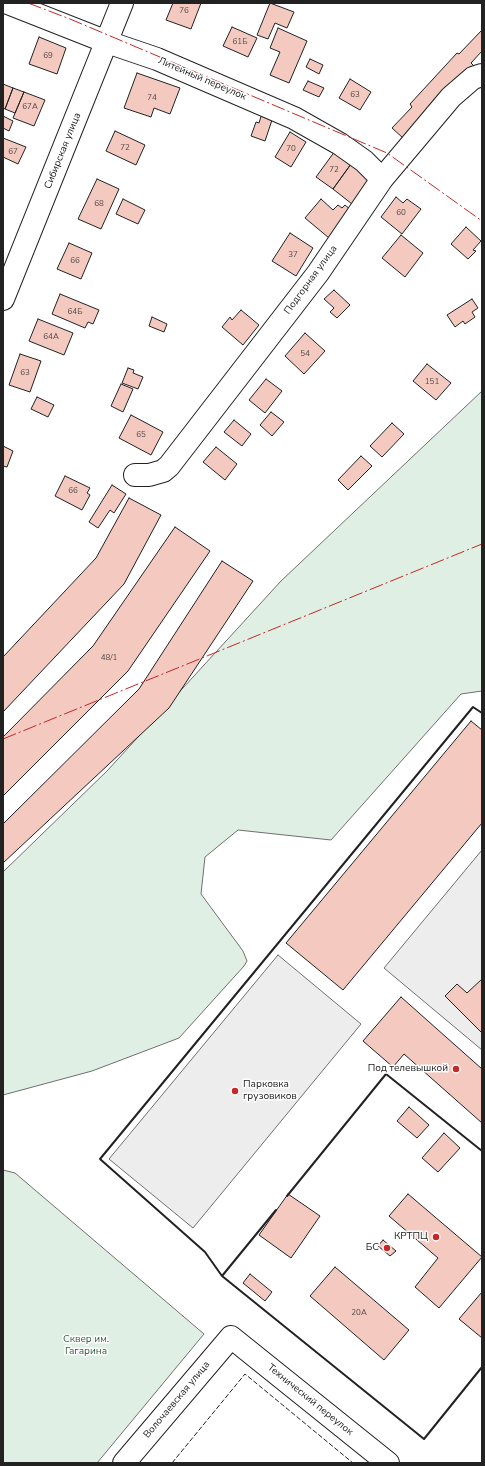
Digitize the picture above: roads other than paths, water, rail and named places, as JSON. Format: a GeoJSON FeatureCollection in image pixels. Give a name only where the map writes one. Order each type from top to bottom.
{"type":"FeatureCollection","features":[{"type":"Feature","properties":{"kind":"street","name":"Литейный переулок"},"geometry":{"type":"LineString","coordinates":[[8,3],[108,42],[157,59],[294,118],[340,144],[364,161],[382,179]]}},
{"type":"Feature","properties":{"kind":"street","name":"Сибирская улица"},"geometry":{"type":"LineString","coordinates":[[3,299],[108,42],[122,3]]}},
{"type":"Feature","properties":{"kind":"street","name":"Подгорная улица"},"geometry":{"type":"LineString","coordinates":[[135,475],[153,474],[163,471],[169,466],[318,273],[382,179],[451,97],[472,78],[482,75]]}},
{"type":"Feature","properties":{"kind":"street","name":"Волочаевская улица"},"geometry":{"type":"LineString","coordinates":[[124,1463],[231,1337]]}},
{"type":"Feature","properties":{"kind":"street","name":"Технический переулок"},"geometry":{"type":"LineString","coordinates":[[231,1337],[388,1463]]}},
{"type":"Feature","properties":{"kind":"place","name":"Под телевышкой"},"geometry":{"type":"Point","coordinates":[456,1069]}},
{"type":"Feature","properties":{"kind":"place","name":"Парковка грузовиков"},"geometry":{"type":"Point","coordinates":[235,1091]}},
{"type":"Feature","properties":{"kind":"place","name":"КРТПЦ"},"geometry":{"type":"Point","coordinates":[436,1237]}},
{"type":"Feature","properties":{"kind":"place","name":"БС"},"geometry":{"type":"Point","coordinates":[387,1248]}},
{"type":"Feature","properties":{"kind":"park label","name":"Сквер им. Гагарина"},"geometry":{"type":"Point","coordinates":[86,1346]}}]}
